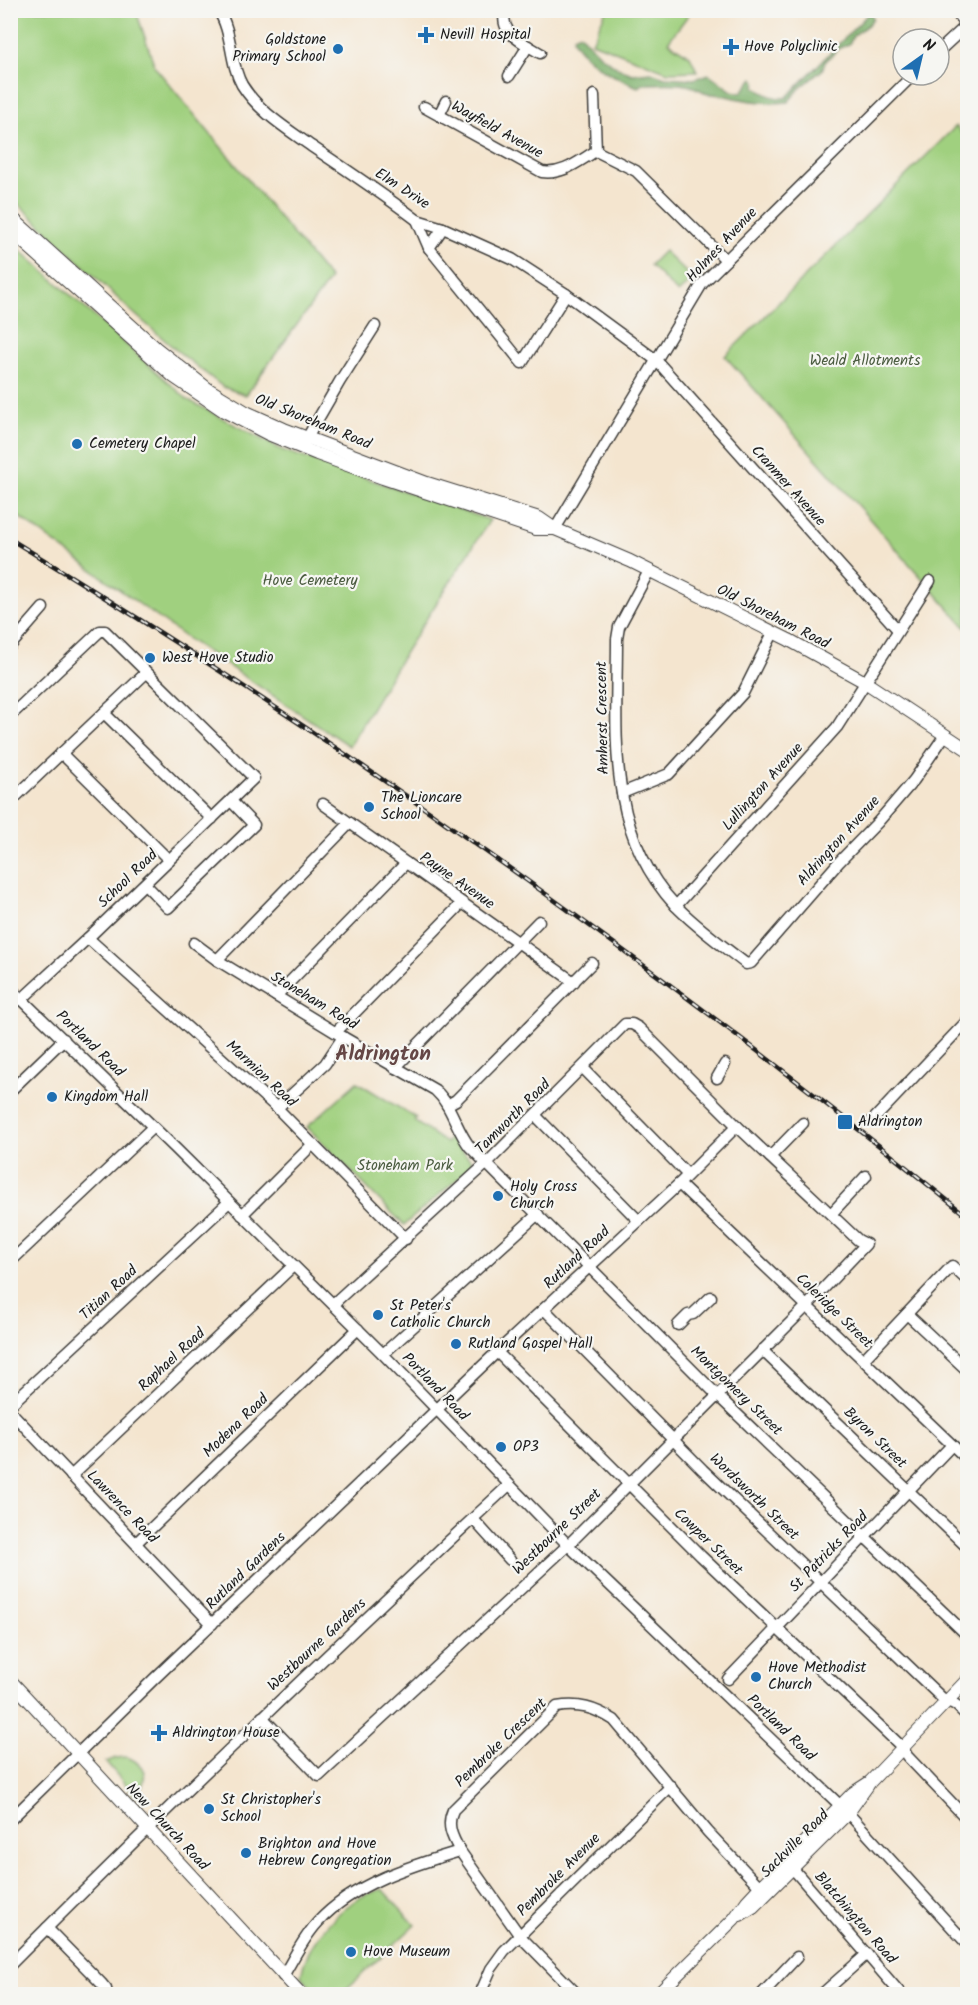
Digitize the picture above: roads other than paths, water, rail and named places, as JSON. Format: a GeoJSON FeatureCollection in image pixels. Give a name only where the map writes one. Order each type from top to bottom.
{"type":"FeatureCollection","features":[{"type":"Feature","properties":{"kind":"main road","name":"Old Shoreham Road"},"geometry":{"type":"LineString","coordinates":[[10,216],[183,370],[246,412],[304,443]]}},
{"type":"Feature","properties":{"kind":"main road","name":"Old Shoreham Road"},"geometry":{"type":"LineString","coordinates":[[10,230],[174,377],[224,411],[268,435],[304,443],[539,518],[555,529],[630,561],[774,633],[865,682],[968,750]]}},
{"type":"Feature","properties":{"kind":"main road","name":"Sackville Road"},"geometry":{"type":"LineString","coordinates":[[734,1919],[753,1907],[789,1865],[844,1809],[860,1799],[870,1782],[968,1679]]}},
{"type":"Feature","properties":{"kind":"main road","name":"New Church Road"},"geometry":{"type":"LineString","coordinates":[[10,1680],[300,1994]]}},
{"type":"Feature","properties":{"kind":"main road","name":"Sackville Road"},"geometry":{"type":"LineString","coordinates":[[658,1995],[734,1919],[760,1887],[789,1865]]}},
{"type":"Feature","properties":{"kind":"street","name":"Elm Drive"},"geometry":{"type":"LineString","coordinates":[[218,10],[225,20],[232,61],[242,84],[258,105],[285,127],[417,220],[443,228],[512,259],[566,294],[656,360]]}},
{"type":"Feature","properties":{"kind":"street"},"geometry":{"type":"LineString","coordinates":[[506,10],[504,18],[507,29],[512,35],[540,53]]}},
{"type":"Feature","properties":{"kind":"street"},"geometry":{"type":"LineString","coordinates":[[951,40],[967,26],[955,10]]}},
{"type":"Feature","properties":{"kind":"street"},"geometry":{"type":"LineString","coordinates":[[509,76],[528,46]]}},
{"type":"Feature","properties":{"kind":"street","name":"Holmes Avenue"},"geometry":{"type":"LineString","coordinates":[[555,529],[702,284],[901,87]]}},
{"type":"Feature","properties":{"kind":"street"},"geometry":{"type":"LineString","coordinates":[[594,95],[596,151],[636,171],[726,260]]}},
{"type":"Feature","properties":{"kind":"street"},"geometry":{"type":"LineString","coordinates":[[439,115],[446,101]]}},
{"type":"Feature","properties":{"kind":"street","name":"Wayfield Avenue"},"geometry":{"type":"LineString","coordinates":[[424,107],[542,172],[562,171],[596,151]]}},
{"type":"Feature","properties":{"kind":"street"},"geometry":{"type":"LineString","coordinates":[[417,220],[429,248],[522,363],[566,294]]}},
{"type":"Feature","properties":{"kind":"street"},"geometry":{"type":"LineString","coordinates":[[429,248],[443,228]]}},
{"type":"Feature","properties":{"kind":"street"},"geometry":{"type":"LineString","coordinates":[[304,443],[375,326]]}},
{"type":"Feature","properties":{"kind":"street","name":"Cranmer Avenue"},"geometry":{"type":"LineString","coordinates":[[656,360],[898,630]]}},
{"type":"Feature","properties":{"kind":"street","name":"Amherst Crescent"},"geometry":{"type":"LineString","coordinates":[[649,572],[620,627],[617,639],[618,775],[633,839],[642,860],[676,906],[746,964],[751,963]]}},
{"type":"Feature","properties":{"kind":"street","name":"Lullington Avenue"},"geometry":{"type":"LineString","coordinates":[[676,906],[837,727],[930,581]]}},
{"type":"Feature","properties":{"kind":"street"},"geometry":{"type":"LineString","coordinates":[[10,646],[43,608]]}},
{"type":"Feature","properties":{"kind":"street"},"geometry":{"type":"LineString","coordinates":[[10,716],[100,631],[105,631],[146,673],[10,802]]}},
{"type":"Feature","properties":{"kind":"street"},"geometry":{"type":"LineString","coordinates":[[622,794],[669,774],[743,693],[774,633]]}},
{"type":"Feature","properties":{"kind":"street","name":"School Road"},"geometry":{"type":"LineString","coordinates":[[21,1000],[254,778],[146,673]]}},
{"type":"Feature","properties":{"kind":"street"},"geometry":{"type":"LineString","coordinates":[[104,713],[212,819]]}},
{"type":"Feature","properties":{"kind":"street","name":"Aldrington Avenue"},"geometry":{"type":"LineString","coordinates":[[751,963],[914,780],[945,735]]}},
{"type":"Feature","properties":{"kind":"street"},"geometry":{"type":"LineString","coordinates":[[61,753],[170,860]]}},
{"type":"Feature","properties":{"kind":"street"},"geometry":{"type":"LineString","coordinates":[[145,884],[168,908],[254,825],[231,801]]}},
{"type":"Feature","properties":{"kind":"street","name":"Payne Avenue"},"geometry":{"type":"LineString","coordinates":[[323,804],[574,982]]}},
{"type":"Feature","properties":{"kind":"street"},"geometry":{"type":"LineString","coordinates":[[218,960],[351,824]]}},
{"type":"Feature","properties":{"kind":"street"},"geometry":{"type":"LineString","coordinates":[[276,996],[406,862]]}},
{"type":"Feature","properties":{"kind":"street"},"geometry":{"type":"LineString","coordinates":[[277,1108],[325,1064],[339,1034],[462,903]]}},
{"type":"Feature","properties":{"kind":"street"},"geometry":{"type":"LineString","coordinates":[[395,1068],[539,921]]}},
{"type":"Feature","properties":{"kind":"street","name":"Marmion Road"},"geometry":{"type":"LineString","coordinates":[[88,938],[277,1108],[406,1239]]}},
{"type":"Feature","properties":{"kind":"street","name":"Stoneham Road"},"geometry":{"type":"LineString","coordinates":[[194,943],[276,996],[435,1090],[447,1105],[461,1135],[487,1163]]}},
{"type":"Feature","properties":{"kind":"street"},"geometry":{"type":"LineString","coordinates":[[447,1105],[456,1100],[592,963]]}},
{"type":"Feature","properties":{"kind":"street","name":"Portland Road"},"geometry":{"type":"LineString","coordinates":[[10,988],[333,1304],[568,1545],[844,1809],[968,1945]]}},
{"type":"Feature","properties":{"kind":"street"},"geometry":{"type":"LineString","coordinates":[[873,1120],[968,1020]]}},
{"type":"Feature","properties":{"kind":"street","name":"Tamworth Road"},"geometry":{"type":"LineString","coordinates":[[333,1304],[487,1163],[625,1024],[632,1024],[639,1028],[710,1085]]}},
{"type":"Feature","properties":{"kind":"street"},"geometry":{"type":"LineString","coordinates":[[10,1091],[64,1039]]}},
{"type":"Feature","properties":{"kind":"street"},"geometry":{"type":"LineString","coordinates":[[725,1064],[710,1085],[737,1126],[831,1214],[866,1176]]}},
{"type":"Feature","properties":{"kind":"street"},"geometry":{"type":"LineString","coordinates":[[583,1068],[687,1174]]}},
{"type":"Feature","properties":{"kind":"street"},"geometry":{"type":"LineString","coordinates":[[536,1116],[639,1221]]}},
{"type":"Feature","properties":{"kind":"street"},"geometry":{"type":"LineString","coordinates":[[770,1157],[803,1123]]}},
{"type":"Feature","properties":{"kind":"street","name":"Rutland Road"},"geometry":{"type":"LineString","coordinates":[[436,1411],[679,1184],[737,1126]]}},
{"type":"Feature","properties":{"kind":"street"},"geometry":{"type":"LineString","coordinates":[[10,1262],[153,1127]]}},
{"type":"Feature","properties":{"kind":"street"},"geometry":{"type":"LineString","coordinates":[[242,1215],[313,1144]]}},
{"type":"Feature","properties":{"kind":"street","name":"Montgomery Street"},"geometry":{"type":"LineString","coordinates":[[487,1163],[717,1395],[968,1636]]}},
{"type":"Feature","properties":{"kind":"street","name":"Coleridge Street"},"geometry":{"type":"LineString","coordinates":[[679,1184],[968,1460]]}},
{"type":"Feature","properties":{"kind":"street","name":"Titian Road"},"geometry":{"type":"LineString","coordinates":[[10,1405],[229,1202]]}},
{"type":"Feature","properties":{"kind":"street"},"geometry":{"type":"LineString","coordinates":[[383,1354],[538,1214]]}},
{"type":"Feature","properties":{"kind":"street","name":"Westbourne Street"},"geometry":{"type":"LineString","coordinates":[[262,1717],[319,1776],[568,1545],[866,1244],[858,1240],[831,1214]]}},
{"type":"Feature","properties":{"kind":"street","name":"Raphael Road"},"geometry":{"type":"LineString","coordinates":[[71,1476],[293,1266]]}},
{"type":"Feature","properties":{"kind":"street"},"geometry":{"type":"LineString","coordinates":[[864,1359],[952,1266],[968,1281]]}},
{"type":"Feature","properties":{"kind":"street"},"geometry":{"type":"LineString","coordinates":[[662,1340],[711,1297]]}},
{"type":"Feature","properties":{"kind":"street","name":"Wordsworth Street"},"geometry":{"type":"LineString","coordinates":[[544,1309],[821,1583],[942,1698],[956,1705],[968,1717]]}},
{"type":"Feature","properties":{"kind":"street"},"geometry":{"type":"LineString","coordinates":[[907,1314],[968,1371]]}},
{"type":"Feature","properties":{"kind":"street","name":"Modena Road"},"geometry":{"type":"LineString","coordinates":[[136,1543],[358,1329]]}},
{"type":"Feature","properties":{"kind":"street","name":"Byron Street"},"geometry":{"type":"LineString","coordinates":[[762,1350],[968,1548]]}},
{"type":"Feature","properties":{"kind":"street","name":"Cowper Street"},"geometry":{"type":"LineString","coordinates":[[497,1352],[628,1485],[903,1748],[907,1756],[968,1820]]}},
{"type":"Feature","properties":{"kind":"street","name":"Lawrence Road"},"geometry":{"type":"LineString","coordinates":[[10,1411],[212,1624]]}},
{"type":"Feature","properties":{"kind":"street","name":"Rutland Gardens"},"geometry":{"type":"LineString","coordinates":[[10,1820],[77,1752],[436,1411]]}},
{"type":"Feature","properties":{"kind":"street","name":"St Patricks Road"},"geometry":{"type":"LineString","coordinates":[[728,1679],[952,1445]]}},
{"type":"Feature","properties":{"kind":"street","name":"Westbourne Gardens"},"geometry":{"type":"LineString","coordinates":[[10,1965],[262,1717],[509,1485]]}},
{"type":"Feature","properties":{"kind":"street"},"geometry":{"type":"LineString","coordinates":[[473,1519],[510,1560]]}},
{"type":"Feature","properties":{"kind":"street","name":"Pembroke Crescent"},"geometry":{"type":"LineString","coordinates":[[577,1995],[520,1935],[460,1851],[449,1824],[453,1810],[557,1707],[582,1706],[599,1710],[614,1720],[708,1832],[760,1887]]}},
{"type":"Feature","properties":{"kind":"street","name":"Pembroke Avenue"},"geometry":{"type":"LineString","coordinates":[[480,1995],[496,1961],[670,1786]]}},
{"type":"Feature","properties":{"kind":"street"},"geometry":{"type":"LineString","coordinates":[[283,1976],[305,1938],[317,1923],[344,1899],[381,1878],[460,1851]]}},
{"type":"Feature","properties":{"kind":"street","name":"Blatchington Road"},"geometry":{"type":"LineString","coordinates":[[789,1865],[901,1995]]}},
{"type":"Feature","properties":{"kind":"street"},"geometry":{"type":"LineString","coordinates":[[47,1928],[101,1983],[107,1995]]}},
{"type":"Feature","properties":{"kind":"street"},"geometry":{"type":"LineString","coordinates":[[822,1995],[867,1954]]}},
{"type":"Feature","properties":{"kind":"street"},"geometry":{"type":"LineString","coordinates":[[762,1995],[797,1957]]}},
{"type":"Feature","properties":{"kind":"railway"},"geometry":{"type":"LineString","coordinates":[[10,539],[135,616],[258,696],[500,861],[737,1035],[968,1217]]}},
{"type":"Feature","properties":{"kind":"place","name":"Nevill Hospital"},"geometry":{"type":"Point","coordinates":[426,35]}},
{"type":"Feature","properties":{"kind":"place","name":"Hove Polyclinic"},"geometry":{"type":"Point","coordinates":[731,47]}},
{"type":"Feature","properties":{"kind":"place","name":"Goldstone Primary School"},"geometry":{"type":"Point","coordinates":[338,49]}},
{"type":"Feature","properties":{"kind":"place","name":"Cemetery Chapel"},"geometry":{"type":"Point","coordinates":[77,444]}},
{"type":"Feature","properties":{"kind":"place","name":"West Hove Studio"},"geometry":{"type":"Point","coordinates":[150,658]}},
{"type":"Feature","properties":{"kind":"place","name":"The Lioncare School"},"geometry":{"type":"Point","coordinates":[369,807]}},
{"type":"Feature","properties":{"kind":"place","name":"Kingdom Hall"},"geometry":{"type":"Point","coordinates":[52,1097]}},
{"type":"Feature","properties":{"kind":"place","name":"Aldrington"},"geometry":{"type":"Point","coordinates":[845,1122]}},
{"type":"Feature","properties":{"kind":"place","name":"Holy Cross Church"},"geometry":{"type":"Point","coordinates":[498,1196]}},
{"type":"Feature","properties":{"kind":"place","name":"St Peter's Catholic Church"},"geometry":{"type":"Point","coordinates":[378,1315]}},
{"type":"Feature","properties":{"kind":"place","name":"Rutland Gospel Hall"},"geometry":{"type":"Point","coordinates":[456,1344]}},
{"type":"Feature","properties":{"kind":"place","name":"OP3"},"geometry":{"type":"Point","coordinates":[501,1447]}},
{"type":"Feature","properties":{"kind":"place","name":"Hove Methodist Church"},"geometry":{"type":"Point","coordinates":[756,1677]}},
{"type":"Feature","properties":{"kind":"place","name":"Aldrington House"},"geometry":{"type":"Point","coordinates":[159,1733]}},
{"type":"Feature","properties":{"kind":"place","name":"St Christopher's School"},"geometry":{"type":"Point","coordinates":[209,1809]}},
{"type":"Feature","properties":{"kind":"place","name":"Brighton and Hove Hebrew Congregation"},"geometry":{"type":"Point","coordinates":[246,1853]}},
{"type":"Feature","properties":{"kind":"place","name":"Hove Museum"},"geometry":{"type":"Point","coordinates":[351,1952]}},
{"type":"Feature","properties":{"kind":"district","name":"Aldrington"},"geometry":{"type":"Point","coordinates":[383,1054]}},
{"type":"Feature","properties":{"kind":"park label","name":"Weald Allotments"},"geometry":{"type":"Point","coordinates":[865,361]}},
{"type":"Feature","properties":{"kind":"park label","name":"Hove Cemetery"},"geometry":{"type":"Point","coordinates":[310,581]}},
{"type":"Feature","properties":{"kind":"park label","name":"Stoneham Park"},"geometry":{"type":"Point","coordinates":[405,1166]}}]}
